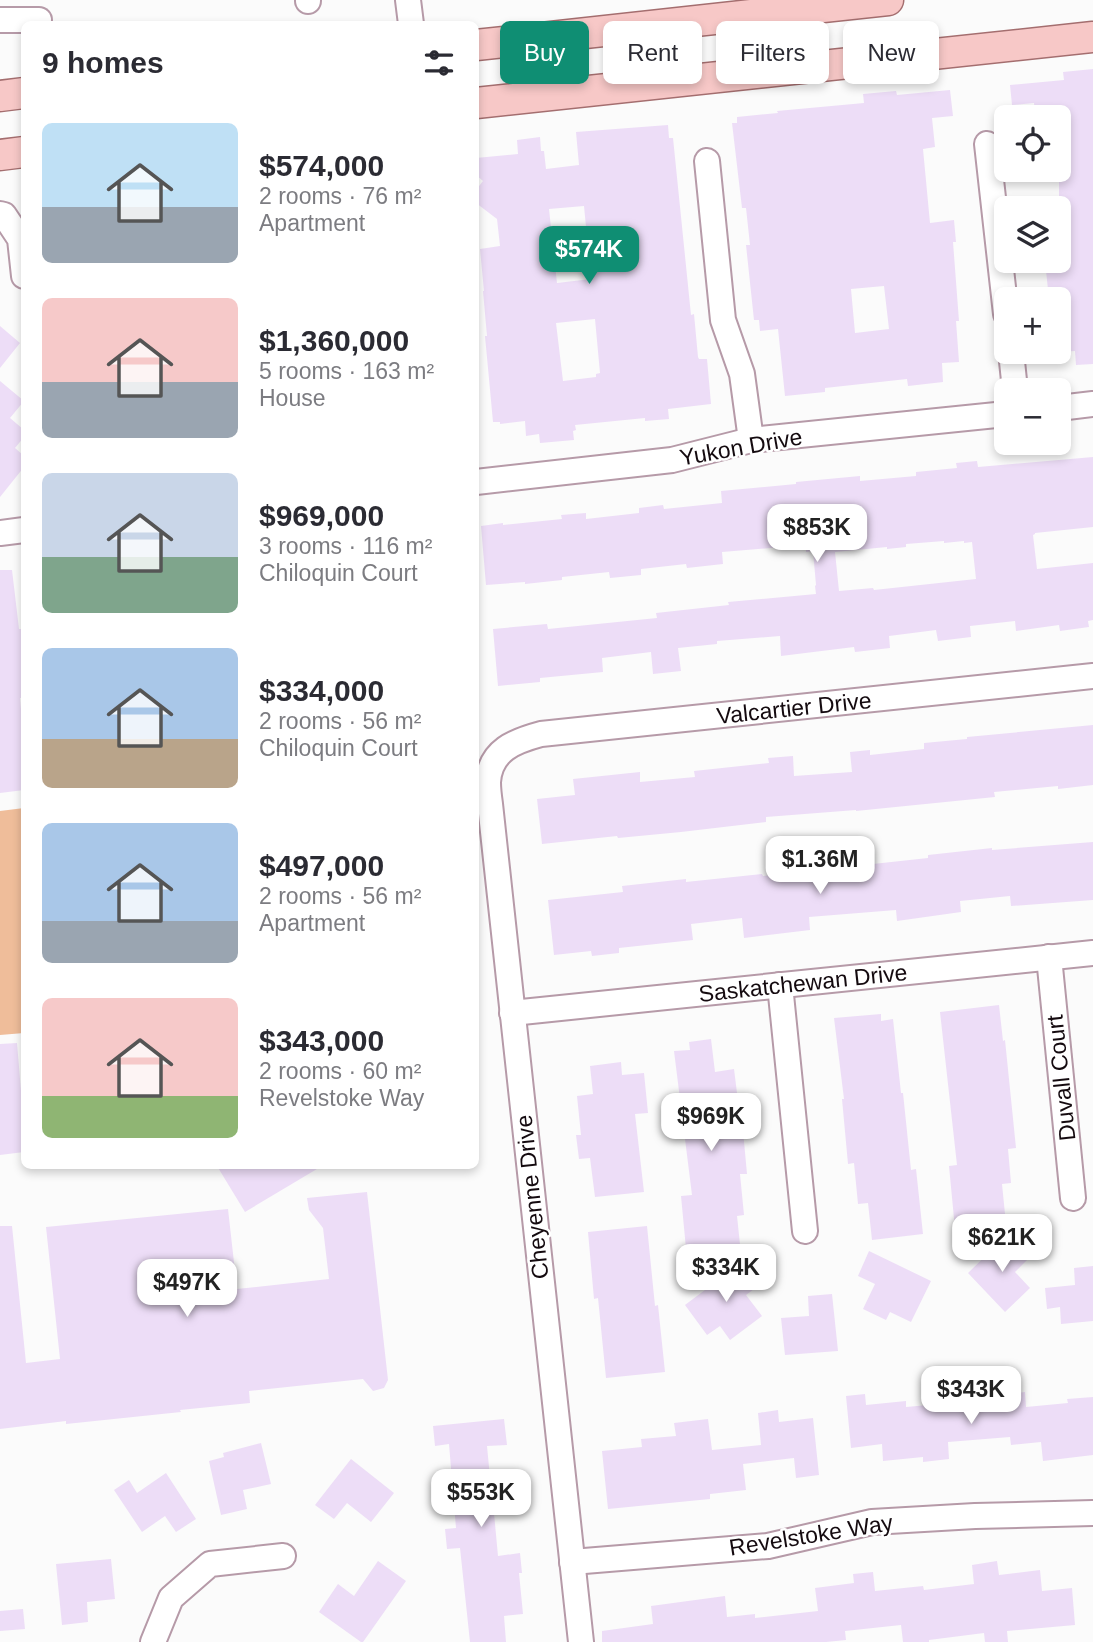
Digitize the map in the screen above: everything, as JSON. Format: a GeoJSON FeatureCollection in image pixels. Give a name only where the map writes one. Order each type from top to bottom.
{"type":"FeatureCollection","features":[{"type":"Feature","properties":{"kind":"main road"},"geometry":{"type":"LineString","coordinates":[[479,44],[888,0]]}},
{"type":"Feature","properties":{"kind":"main road"},"geometry":{"type":"LineString","coordinates":[[479,103],[1093,37]]}},
{"type":"Feature","properties":{"kind":"main road"},"geometry":{"type":"LineString","coordinates":[[0,96],[21,93]]}},
{"type":"Feature","properties":{"kind":"main road"},"geometry":{"type":"LineString","coordinates":[[0,155],[21,152]]}},
{"type":"Feature","properties":{"kind":"street"},"geometry":{"type":"LineString","coordinates":[[408,0],[411,21]]}},
{"type":"Feature","properties":{"kind":"street"},"geometry":{"type":"LineString","coordinates":[[0,20],[39,20]]}},
{"type":"Feature","properties":{"kind":"street"},"geometry":{"type":"LineString","coordinates":[[986,144],[1003,287]]}},
{"type":"Feature","properties":{"kind":"street"},"geometry":{"type":"LineString","coordinates":[[707,161],[723,320],[742,374],[751,440]]}},
{"type":"Feature","properties":{"kind":"street"},"geometry":{"type":"LineString","coordinates":[[0,214],[4,215],[20,239],[21,248]]}},
{"type":"Feature","properties":{"kind":"street"},"geometry":{"type":"LineString","coordinates":[[1071,407],[1093,404]]}},
{"type":"Feature","properties":{"kind":"street","name":"Yukon Drive"},"geometry":{"type":"LineString","coordinates":[[479,482],[672,460],[751,440],[994,415]]}},
{"type":"Feature","properties":{"kind":"street"},"geometry":{"type":"LineString","coordinates":[[0,533],[21,530]]}},
{"type":"Feature","properties":{"kind":"street","name":"Valcartier Drive"},"geometry":{"type":"LineString","coordinates":[[499,754],[509,745],[541,734],[1093,676]]}},
{"type":"Feature","properties":{"kind":"street","name":"Cheyenne Drive"},"geometry":{"type":"LineString","coordinates":[[499,754],[492,765],[488,781],[581,1642]]}},
{"type":"Feature","properties":{"kind":"street","name":"Saskatchewan Drive"},"geometry":{"type":"LineString","coordinates":[[512,1013],[1093,953]]}},
{"type":"Feature","properties":{"kind":"street","name":"Duvall Court"},"geometry":{"type":"LineString","coordinates":[[1049,957],[1073,1198]]}},
{"type":"Feature","properties":{"kind":"street"},"geometry":{"type":"LineString","coordinates":[[780,985],[806,1231]]}},
{"type":"Feature","properties":{"kind":"street","name":"Revelstoke Way"},"geometry":{"type":"LineString","coordinates":[[572,1562],[768,1546],[872,1522],[1093,1513]]}},
{"type":"Feature","properties":{"kind":"street"},"geometry":{"type":"LineString","coordinates":[[153,1642],[171,1598],[210,1564],[284,1556]]}},
{"type":"Feature","properties":{"kind":"shaded area"},"geometry":{"type":"Polygon","coordinates":[[[21,808],[21,1033],[0,1035],[0,811],[21,808]]]}},
{"type":"Feature","properties":{"kind":"building"},"geometry":{"type":"Polygon","coordinates":[[[1093,69],[1093,364],[1076,365],[1075,351],[1071,351],[1071,287],[1048,287],[1046,273],[1071,273],[1071,196],[1059,196],[1059,182],[1071,182],[1071,105],[1012,105],[1010,85],[1064,80],[1063,72],[1093,69]]]}},
{"type":"Feature","properties":{"kind":"building"},"geometry":{"type":"Polygon","coordinates":[[[950,90],[953,116],[932,118],[935,147],[923,149],[930,223],[954,220],[959,362],[942,363],[943,382],[908,386],[907,379],[825,388],[825,392],[785,396],[778,329],[760,331],[759,320],[754,320],[746,245],[750,245],[746,208],[742,208],[732,123],[737,123],[737,117],[864,103],[863,94],[896,91],[897,95],[950,90]],[[884,286],[851,289],[855,333],[889,329],[884,286]]]}},
{"type":"Feature","properties":{"kind":"building"},"geometry":{"type":"Polygon","coordinates":[[[668,125],[669,138],[673,138],[691,315],[694,314],[698,357],[707,359],[711,404],[668,409],[669,419],[645,421],[645,418],[575,425],[574,440],[540,443],[539,434],[526,436],[525,421],[500,424],[493,422],[480,249],[500,246],[497,219],[479,205],[479,186],[483,181],[479,178],[479,158],[518,154],[517,140],[540,137],[546,169],[579,165],[576,132],[668,125]],[[584,206],[549,209],[557,283],[591,279],[584,206]],[[595,319],[556,323],[563,381],[596,377],[596,374],[600,373],[595,319]]]}},
{"type":"Feature","properties":{"kind":"building"},"geometry":{"type":"Polygon","coordinates":[[[0,326],[20,343],[0,368],[0,326]]]}},
{"type":"Feature","properties":{"kind":"building"},"geometry":{"type":"Polygon","coordinates":[[[0,381],[21,398],[21,405],[10,418],[21,427],[21,441],[15,448],[21,453],[21,471],[0,497],[0,381]]]}},
{"type":"Feature","properties":{"kind":"building"},"geometry":{"type":"Polygon","coordinates":[[[1093,457],[1093,527],[1033,535],[1037,569],[1093,563],[1093,620],[1088,621],[1089,627],[1060,631],[1059,625],[1016,631],[1015,621],[970,626],[971,637],[938,641],[936,630],[889,636],[890,648],[855,652],[854,647],[781,656],[780,636],[717,641],[717,644],[678,648],[681,671],[653,674],[651,652],[602,658],[603,672],[540,678],[540,682],[498,686],[493,629],[547,624],[548,629],[657,618],[656,613],[729,605],[728,602],[816,594],[813,551],[806,552],[806,545],[722,552],[723,564],[687,568],[686,564],[641,569],[641,575],[610,578],[609,572],[525,584],[486,585],[481,526],[562,519],[561,515],[586,513],[586,519],[639,513],[639,508],[663,505],[664,509],[722,503],[721,491],[860,476],[860,481],[916,476],[916,472],[957,468],[956,463],[977,461],[978,467],[1093,457]],[[972,542],[906,544],[906,547],[835,552],[839,591],[976,579],[972,542]]]}},
{"type":"Feature","properties":{"kind":"building"},"geometry":{"type":"Polygon","coordinates":[[[0,570],[12,570],[21,629],[21,790],[0,793],[0,570]]]}},
{"type":"Feature","properties":{"kind":"building"},"geometry":{"type":"Polygon","coordinates":[[[1093,725],[1093,785],[994,792],[995,797],[766,817],[766,822],[542,844],[537,799],[575,795],[573,779],[640,772],[640,782],[695,777],[694,771],[769,763],[768,758],[793,756],[794,776],[852,772],[850,752],[870,750],[870,755],[924,749],[924,743],[1093,725]]]}},
{"type":"Feature","properties":{"kind":"building"},"geometry":{"type":"Polygon","coordinates":[[[1093,842],[1093,900],[1011,906],[1010,896],[960,901],[961,912],[897,921],[896,910],[809,917],[810,930],[744,938],[742,918],[691,924],[693,940],[619,948],[619,953],[592,956],[591,951],[554,955],[548,900],[623,892],[622,886],[686,879],[686,882],[763,876],[928,858],[928,855],[992,848],[1093,842]]]}},
{"type":"Feature","properties":{"kind":"building"},"geometry":{"type":"Polygon","coordinates":[[[999,1005],[1016,1148],[1008,1149],[1011,1183],[1002,1184],[1006,1224],[955,1229],[949,1166],[957,1165],[940,1012],[999,1005]]]}},
{"type":"Feature","properties":{"kind":"building"},"geometry":{"type":"Polygon","coordinates":[[[881,1014],[881,1021],[893,1019],[911,1170],[916,1169],[923,1234],[872,1240],[868,1203],[858,1204],[854,1163],[848,1164],[844,1099],[834,1018],[881,1014]]]}},
{"type":"Feature","properties":{"kind":"building"},"geometry":{"type":"Polygon","coordinates":[[[711,1039],[715,1072],[734,1069],[741,1109],[747,1174],[740,1174],[744,1215],[737,1216],[741,1254],[687,1259],[681,1196],[692,1195],[674,1051],[690,1050],[689,1042],[711,1039]]]}},
{"type":"Feature","properties":{"kind":"building"},"geometry":{"type":"Polygon","coordinates":[[[17,1043],[21,1091],[21,1152],[0,1155],[0,1044],[17,1043]]]}},
{"type":"Feature","properties":{"kind":"building"},"geometry":{"type":"Polygon","coordinates":[[[621,1062],[622,1075],[644,1073],[648,1113],[635,1114],[644,1192],[595,1197],[590,1158],[579,1159],[576,1135],[581,1135],[577,1096],[593,1094],[590,1066],[621,1062]]]}},
{"type":"Feature","properties":{"kind":"building"},"geometry":{"type":"Polygon","coordinates":[[[219,1169],[317,1169],[245,1212],[219,1169]]]}},
{"type":"Feature","properties":{"kind":"building"},"geometry":{"type":"Polygon","coordinates":[[[367,1192],[388,1380],[384,1388],[373,1391],[363,1379],[249,1391],[250,1403],[0,1429],[0,1226],[12,1226],[26,1363],[60,1359],[46,1227],[228,1209],[237,1289],[329,1279],[323,1228],[309,1210],[307,1198],[367,1192]]]}},
{"type":"Feature","properties":{"kind":"building"},"geometry":{"type":"Polygon","coordinates":[[[647,1226],[665,1372],[606,1378],[598,1298],[594,1299],[588,1232],[647,1226]]]}},
{"type":"Feature","properties":{"kind":"building"},"geometry":{"type":"Polygon","coordinates":[[[1007,1235],[1029,1258],[1015,1272],[1030,1288],[1005,1312],[968,1273],[1007,1235]]]}},
{"type":"Feature","properties":{"kind":"building"},"geometry":{"type":"Polygon","coordinates":[[[869,1251],[931,1281],[911,1322],[890,1312],[886,1320],[863,1309],[875,1284],[858,1276],[869,1251]]]}},
{"type":"Feature","properties":{"kind":"building"},"geometry":{"type":"Polygon","coordinates":[[[741,1263],[758,1286],[746,1295],[762,1316],[730,1340],[720,1326],[707,1335],[685,1305],[741,1263]]]}},
{"type":"Feature","properties":{"kind":"building"},"geometry":{"type":"Polygon","coordinates":[[[1093,1266],[1093,1321],[1061,1324],[1060,1307],[1047,1309],[1045,1288],[1075,1285],[1074,1268],[1093,1266]]]}},
{"type":"Feature","properties":{"kind":"building"},"geometry":{"type":"Polygon","coordinates":[[[832,1294],[838,1351],[785,1355],[781,1318],[809,1316],[808,1296],[832,1294]]]}},
{"type":"Feature","properties":{"kind":"building"},"geometry":{"type":"Polygon","coordinates":[[[1025,1392],[1026,1407],[1068,1403],[1067,1399],[1093,1397],[1093,1455],[1043,1461],[1041,1442],[1011,1445],[1010,1437],[948,1442],[949,1459],[923,1462],[923,1457],[883,1461],[882,1444],[851,1448],[846,1396],[865,1394],[866,1405],[906,1401],[906,1407],[1006,1398],[1006,1394],[1025,1392]]]}},
{"type":"Feature","properties":{"kind":"building"},"geometry":{"type":"Polygon","coordinates":[[[778,1410],[779,1422],[813,1418],[819,1475],[796,1478],[794,1458],[743,1464],[746,1490],[710,1494],[710,1499],[608,1509],[602,1451],[642,1447],[641,1439],[676,1436],[674,1423],[708,1419],[712,1450],[761,1445],[758,1413],[778,1410]]]}},
{"type":"Feature","properties":{"kind":"building"},"geometry":{"type":"Polygon","coordinates":[[[504,1419],[507,1445],[487,1446],[491,1488],[509,1486],[512,1511],[494,1513],[498,1556],[520,1553],[523,1614],[504,1616],[506,1642],[470,1642],[460,1548],[447,1549],[445,1529],[456,1528],[449,1444],[435,1446],[433,1426],[504,1419]]]}},
{"type":"Feature","properties":{"kind":"building"},"geometry":{"type":"Polygon","coordinates":[[[261,1443],[271,1484],[243,1490],[247,1509],[221,1515],[209,1461],[224,1457],[223,1453],[261,1443]]]}},
{"type":"Feature","properties":{"kind":"building"},"geometry":{"type":"Polygon","coordinates":[[[351,1459],[394,1493],[371,1522],[347,1503],[334,1519],[315,1505],[351,1459]]]}},
{"type":"Feature","properties":{"kind":"building"},"geometry":{"type":"Polygon","coordinates":[[[166,1473],[196,1519],[176,1532],[165,1516],[142,1532],[114,1490],[129,1480],[137,1493],[166,1473]]]}},
{"type":"Feature","properties":{"kind":"building"},"geometry":{"type":"Polygon","coordinates":[[[111,1559],[115,1599],[87,1602],[88,1622],[62,1625],[56,1564],[111,1559]]]}},
{"type":"Feature","properties":{"kind":"building"},"geometry":{"type":"Polygon","coordinates":[[[378,1561],[406,1581],[361,1642],[319,1612],[338,1584],[354,1596],[378,1561]]]}},
{"type":"Feature","properties":{"kind":"building"},"geometry":{"type":"Polygon","coordinates":[[[997,1561],[999,1575],[1040,1570],[1042,1591],[1072,1588],[1075,1625],[1007,1631],[1008,1642],[985,1642],[984,1633],[929,1642],[903,1642],[901,1625],[845,1631],[846,1640],[826,1642],[602,1642],[602,1631],[653,1624],[651,1606],[725,1596],[727,1617],[755,1614],[755,1618],[818,1611],[815,1588],[854,1583],[853,1574],[873,1572],[875,1591],[923,1586],[924,1590],[974,1584],[972,1565],[997,1561]]]}},
{"type":"Feature","properties":{"kind":"building"},"geometry":{"type":"Polygon","coordinates":[[[23,1609],[25,1629],[0,1631],[0,1611],[23,1609]]]}}]}
